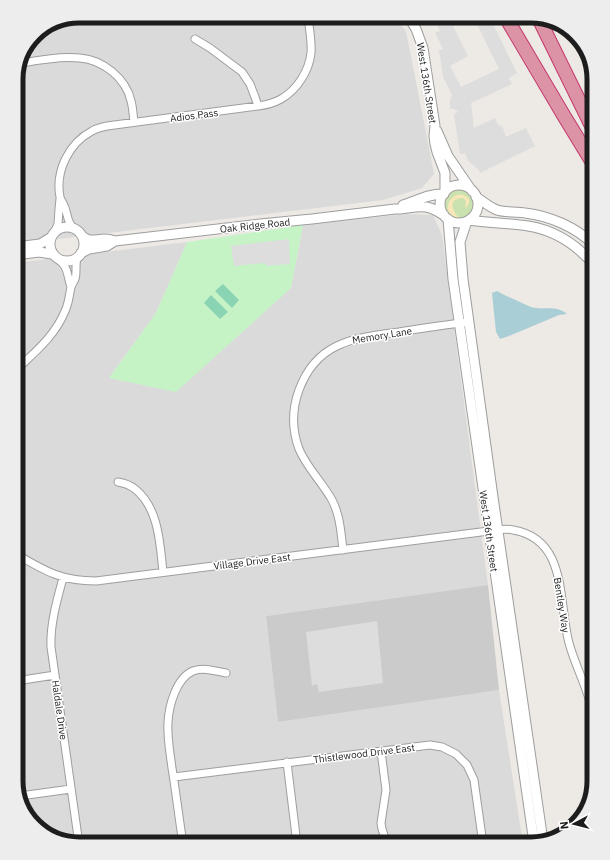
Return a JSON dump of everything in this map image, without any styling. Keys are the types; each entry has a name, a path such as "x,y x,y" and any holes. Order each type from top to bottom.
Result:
{"highway":[{"path":"509,23 587,154"},
{"path":"542,24 587,117"}],"street":[{"name":"Adios Pass","path":"53,234 58,224 60,198 59,183 63,164 69,152 77,142 92,130 99,128 134,122 228,111 269,104 282,98 294,89 307,68 311,53 309,23"},
{"name":"West 136th Street","path":"412,23 423,48 435,128 435,144 445,173 445,193"},
{"path":"195,39 210,48 242,72 250,84 258,106"},
{"path":"26,63 70,57 86,58 100,63 120,78 131,100 134,122"},
{"name":"West 136th Street","path":"435,128 448,156 475,195"},
{"path":"587,240 576,231 556,221 534,214 497,210 466,187 453,187 445,193 440,202 441,209 446,217 456,223 468,221 528,226 554,234 570,243 587,257"},
{"name":"Oak Ridge Road","path":"395,209 401,205 432,195 445,193"},
{"path":"468,221 474,216 478,205 475,195"},
{"name":"Adios Pass","path":"60,198 65,208 68,221 73,228"},
{"name":"Oak Ridge Road","path":"82,236 91,240 106,239 115,241 395,209 426,207 432,208 446,217"},
{"name":"West 136th Street","path":"446,217 453,279 464,323 494,531 533,837"},
{"name":"West 136th Street","path":"464,323 460,239 468,221"},
{"path":"23,246 40,244 64,227 73,228 78,231 82,236 84,244 76,264 75,280 71,287"},
{"path":"23,364 55,331 66,311 69,301 71,287 67,270 49,246 53,234"},
{"name":"Oak Ridge Road","path":"79,255 89,249 108,246 115,241"},
{"path":"23,254 39,252 64,261 70,261 79,255"},
{"name":"Memory Lane","path":"343,550 340,524 336,508 304,458 295,436 293,420 294,407 303,381 313,365 323,355 334,347 348,340 366,336 464,323"},
{"path":"118,482 134,488 148,505 157,527 163,572"},
{"name":"Bentley Way","path":"494,531 513,530 526,533 544,544 550,554 558,576 570,646 587,691"},
{"name":"West 136th Street","path":"494,531 543,836"},
{"name":"Village Drive East","path":"23,558 43,570 63,578 96,581 494,531"},
{"name":"Haldale Drive","path":"63,578 50,635 54,675 78,837"},
{"path":"182,837 169,742 168,721 170,708 176,690 183,678 192,672 196,670 210,670 226,674"},
{"path":"23,679 54,675"},
{"name":"Thistlewood Drive East","path":"174,776 423,745 437,746 450,750 467,765 474,780 482,837"},
{"path":"381,751 386,790 381,823 384,837"},
{"path":"287,762 296,837"},
{"path":"25,795 71,789"}],"shaded area":[{"path":"79,23 399,23 406,31 434,174 422,188 383,200 23,243 23,76 29,54 42,37 51,31 68,24"},
{"path":"436,23 452,23 468,56 450,66 461,87 499,69 476,23 492,23 517,73 509,78 512,84 471,103 474,128 495,118 498,125 502,126 506,137 526,128 535,146 480,173 478,169 468,161 465,153 460,154 454,114 458,112 450,108 450,100 452,95 443,77 440,55 438,51 443,49 435,33 440,31"},
{"path":"406,214 433,215 442,235 488,585 266,616 278,722 499,690 522,837 76,837 61,834 45,825 35,815 27,802 23,788 23,262 187,242 156,313 109,378 291,288 303,225"},
{"path":"289,239 290,264 267,266 265,263 234,266 231,246"},
{"path":"488,585 499,690 278,722 266,616"},
{"path":"377,621 383,683 319,692 317,684 312,686 306,632"}],"green space":[{"path":"459,190 469,194 473,204 469,214 459,218 449,214 445,204 449,194"},
{"path":"303,225 291,288 176,392 109,378 156,313 187,242"},
{"path":"223,284 239,300 232,308 215,291"},
{"path":"211,295 228,312 220,319 204,303"}],"sand":[{"path":"456,195 466,196 469,199 469,203 465,208 466,202 464,198 453,202 452,205 454,212 459,218 454,217 448,208 448,204"}],"water":[{"path":"497,291 531,307 554,308 567,314 559,315 500,339 496,332 492,293"}]}
